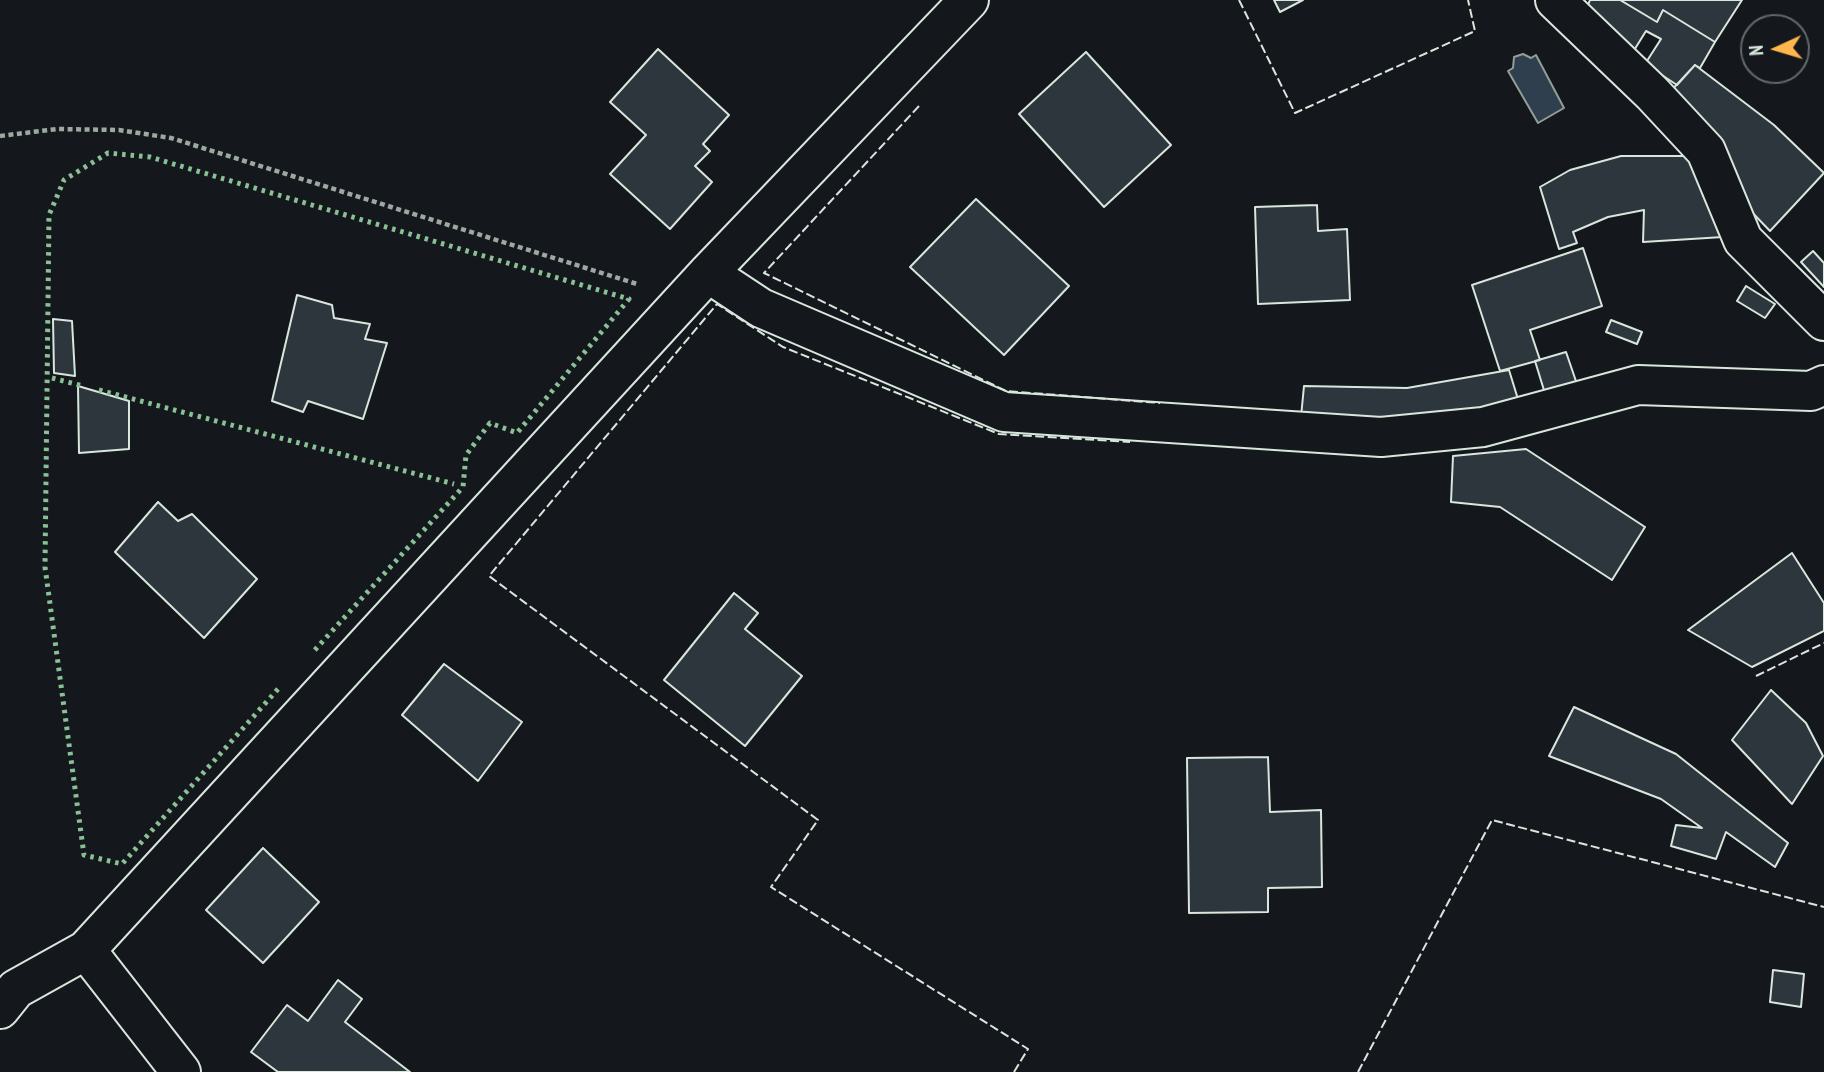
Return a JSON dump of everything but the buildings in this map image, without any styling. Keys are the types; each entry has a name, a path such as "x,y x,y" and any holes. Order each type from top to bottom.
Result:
{"street":[{"path":"0,1009 16,989 86,950 696,286 969,0"},
{"path":"1555,0 1652,93 1706,151 1743,240 1824,321"},
{"path":"696,286 761,308 1004,412 1381,437 1483,426 1637,385 1811,391 1824,385"},
{"path":"86,950 181,1072"}],"path":[{"path":"0,136 57,129 119,130 171,138 696,286"}],"water":[{"path":"1523,54 1531,58 1536,55 1564,108 1538,123 1508,71 1513,68 1514,57"}],"hedge":[{"path":"278,689 122,864 84,855 45,567 49,215 64,180 108,153 150,157 629,299 517,433 490,423 466,455 463,487 313,652"},
{"path":"52,378 83,386"},
{"path":"99,390 454,484"}],"fence":[{"path":"1239,0 1295,113 1475,31 1468,0"},
{"path":"919,106 764,273 1006,391 1160,403"},
{"path":"1014,1072 1028,1049 771,887 818,820 489,576 717,304 783,347 999,434 1130,442"},
{"path":"1756,676 1824,643"},
{"path":"1358,1072 1492,820 1824,907"}]}
